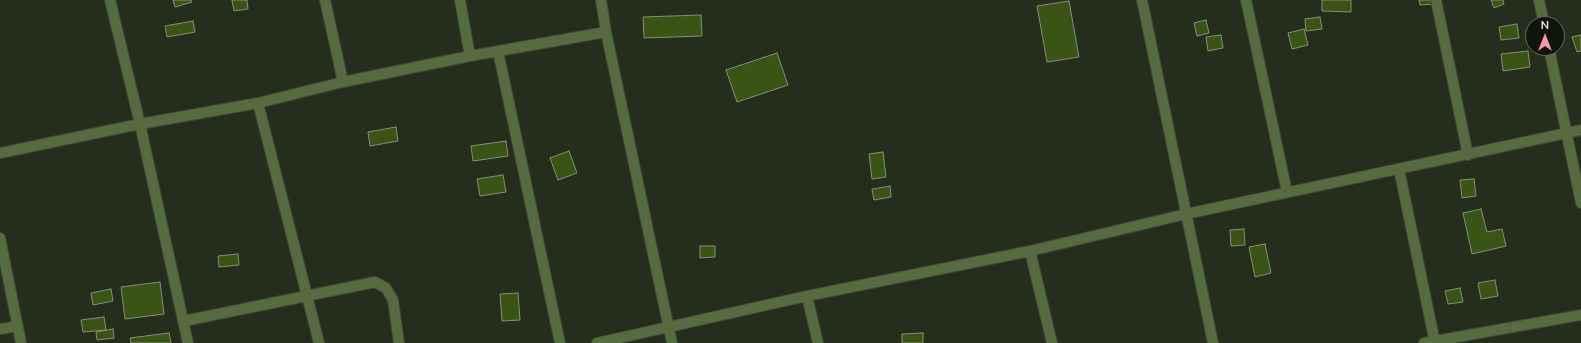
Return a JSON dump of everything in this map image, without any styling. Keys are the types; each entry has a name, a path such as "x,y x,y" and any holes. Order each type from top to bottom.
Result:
{"street":[{"path":"110,0 140,124 188,343"},
{"path":"326,0 343,82"},
{"path":"460,0 470,56"},
{"path":"601,0 606,32 672,343"},
{"path":"1142,0 1214,343"},
{"path":"1246,0 1287,192"},
{"path":"1436,0 1468,155"},
{"path":"1539,0 1542,16"},
{"path":"0,153 140,124 258,103 343,82 470,56 606,32"},
{"path":"498,51 560,343"},
{"path":"1551,56 1581,203"},
{"path":"258,103 319,343"},
{"path":"597,343 806,296 1030,251 1186,214 1581,130"},
{"path":"1399,169 1431,342 1581,315"},
{"path":"0,238 21,343"},
{"path":"1030,251 1052,343"},
{"path":"184,321 375,282 386,288 393,300 399,343"},
{"path":"806,296 818,343"},
{"path":"0,329 18,326"}],"building":[{"path":"173,0 191,0 192,2 175,7"},
{"path":"232,0 247,0 248,9 234,11"},
{"path":"1322,0 1351,0 1351,12 1322,11"},
{"path":"1419,0 1435,0 1435,4 1420,5"},
{"path":"1491,0 1503,0 1504,4 1494,8"},
{"path":"1069,1 1079,57 1047,62 1037,6"},
{"path":"701,15 702,36 644,38 643,17"},
{"path":"1320,17 1322,29 1306,31 1305,19"},
{"path":"1206,20 1209,33 1197,36 1194,23"},
{"path":"193,21 195,32 167,37 165,26"},
{"path":"1517,24 1519,38 1501,40 1499,27"},
{"path":"1304,29 1308,45 1292,49 1288,33"},
{"path":"1221,35 1223,48 1208,51 1206,37"},
{"path":"1581,35 1581,51 1577,52 1572,37"},
{"path":"1525,51 1525,56 1529,56 1530,67 1503,71 1501,54"},
{"path":"777,53 788,85 737,102 726,70"},
{"path":"396,127 398,141 370,146 368,132"},
{"path":"506,141 508,156 473,161 471,146"},
{"path":"569,151 577,173 558,180 550,158"},
{"path":"883,152 886,177 872,179 869,154"},
{"path":"503,175 506,192 480,196 477,179"},
{"path":"1474,179 1476,196 1462,198 1460,180"},
{"path":"890,186 891,197 874,200 872,189"},
{"path":"1481,209 1487,232 1502,229 1506,246 1472,254 1463,213"},
{"path":"1244,229 1245,245 1231,246 1230,230"},
{"path":"1265,244 1271,273 1255,277 1249,247"},
{"path":"700,246 715,246 715,257 700,258"},
{"path":"238,254 239,265 219,267 218,256"},
{"path":"1495,280 1498,296 1481,299 1478,283"},
{"path":"160,282 164,314 125,319 121,287"},
{"path":"1460,288 1463,302 1448,304 1445,291"},
{"path":"111,289 113,301 93,305 91,293"},
{"path":"518,293 520,320 502,321 500,294"},
{"path":"104,317 106,330 83,332 81,320"},
{"path":"113,329 114,338 97,340 96,332"},
{"path":"169,333 171,343 131,343 130,338"},
{"path":"923,333 923,343 902,343 902,334"}]}
